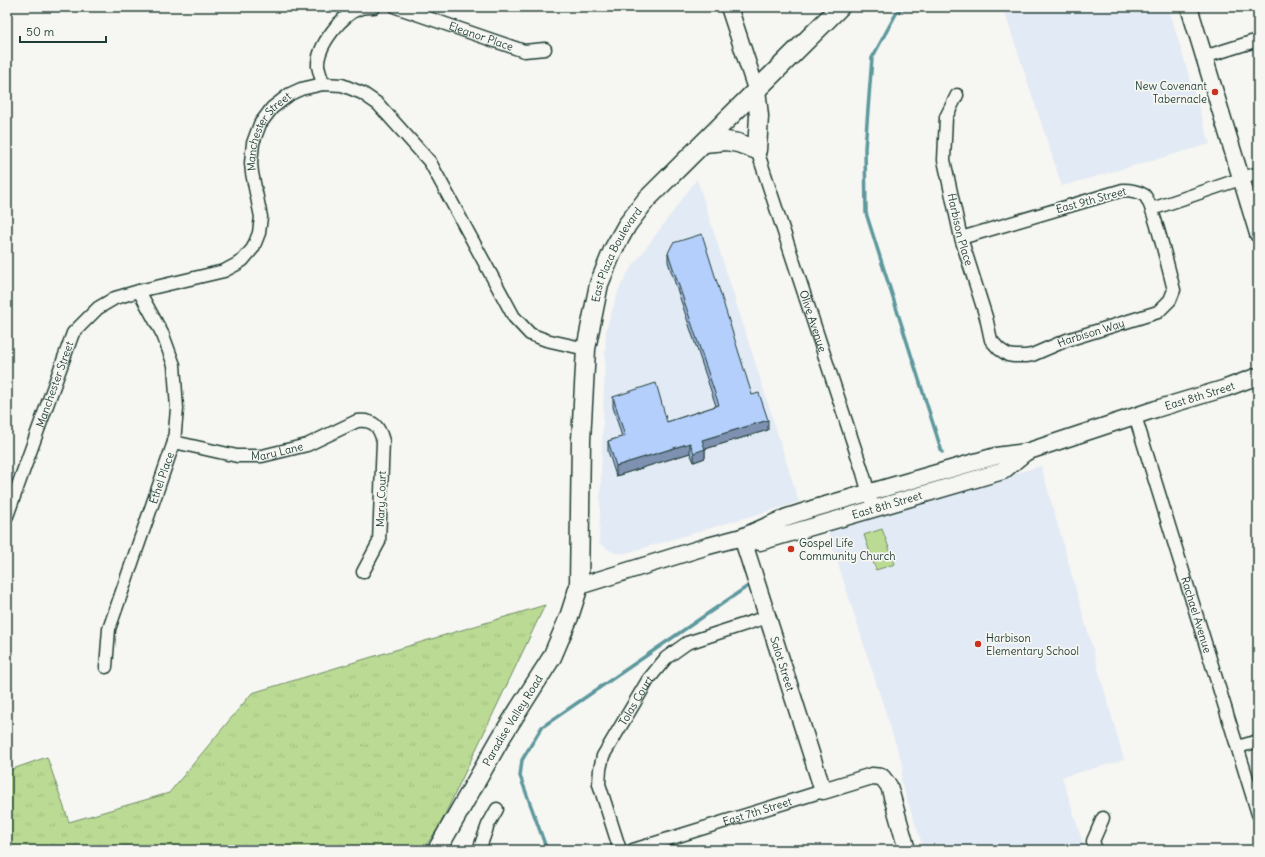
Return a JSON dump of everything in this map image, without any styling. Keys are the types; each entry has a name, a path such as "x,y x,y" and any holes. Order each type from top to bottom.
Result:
{"main road":[{"path":"704,143 726,141 738,143 757,150 759,116 756,89 729,7"},
{"name":"East Plaza Boulevard","path":"579,586 581,440 586,349 599,284 613,250 623,231 646,200 840,7"},
{"path":"1189,7 1258,234"},
{"name":"East 8th Street","path":"579,586 742,537 786,517 996,456 1026,452 1134,416 1226,388 1258,376"},
{"name":"East 8th Street","path":"742,537 760,542 1003,471 1026,452"},
{"name":"Salot Street","path":"742,537 823,790"},
{"name":"Paradise Valley Road","path":"437,850 502,736 552,657 569,617 579,586"},
{"name":"East 7th Street","path":"823,790 872,776 882,776 889,786 907,850"}],"street":[{"path":"323,84 318,66 321,53 331,32 350,14 361,8 374,7"},
{"name":"Eleanor Place","path":"396,7 524,51 545,49"},
{"path":"1204,57 1258,40"},
{"name":"Manchester Street","path":"7,516 73,333 98,308 115,298 224,271 237,264 248,255 257,241 262,217 252,173 251,163 253,143 256,134 266,116 281,100 301,89 323,84 342,86 362,93 378,104 430,162 514,317 530,334 546,340 586,349"},
{"name":"Harbison Place","path":"957,95 946,117 944,160 961,238 986,317 991,340 999,349 1008,355"},
{"name":"Olive Avenue","path":"757,150 873,509"},
{"path":"1152,209 1258,173"},
{"name":"East 9th Street","path":"961,238 1123,190 1132,190 1145,196 1152,209"},
{"name":"Harbison Way","path":"1008,355 1020,357 1032,355 1067,340 1158,312 1170,300 1174,290 1152,209"},
{"name":"Ethel Place","path":"106,667 109,630 174,442 177,409 174,365 163,335 139,291"},
{"name":"Rachael Avenue","path":"1134,416 1258,814"},
{"name":"Mary Lane","path":"174,442 238,456 262,456 307,445 356,420 365,420 375,424"},
{"name":"Mary Court","path":"363,572 379,542 383,441 380,429 375,424"},
{"name":"Tolas Court","path":"620,850 599,784 600,769 604,756 648,680 666,658 687,643 767,617"},
{"path":"1238,747 1258,741"},
{"name":"East 7th Street","path":"633,850 823,790"},
{"path":"480,850 488,825 497,810"},
{"path":"1096,850 1093,841 1103,818"}],"shaded area":[{"path":"1003,7 1168,7 1210,144 1062,186"},
{"path":"697,179 799,502 626,553 614,553 599,543 606,330 619,289 629,271"},
{"name":"Harbison Elementary School","path":"1041,466 1124,760 1062,777 1085,850 924,850 901,781 903,767 827,529"}],"green space":[{"path":"882,529 895,564 876,570 864,535"},
{"path":"545,605 438,829 422,850 7,850 7,771 47,757 69,822 169,793 252,693"}],"building":[{"path":"702,234 752,395 759,393 768,420 702,440 705,449 694,453 690,443 616,466 608,441 625,436 613,397 656,383 667,422 719,405 668,253 673,243"}],"waterway":[{"path":"904,7 897,12 872,58 865,148 866,213 942,452"},
{"path":"547,850 520,776 522,760 542,727 748,586"}],"place":[{"name":"New Covenant Tabernacle","path":"1215,92"},
{"name":"Gospel Life Community Church","path":"791,549"},
{"name":"Harbison Elementary School","path":"978,644"}]}
